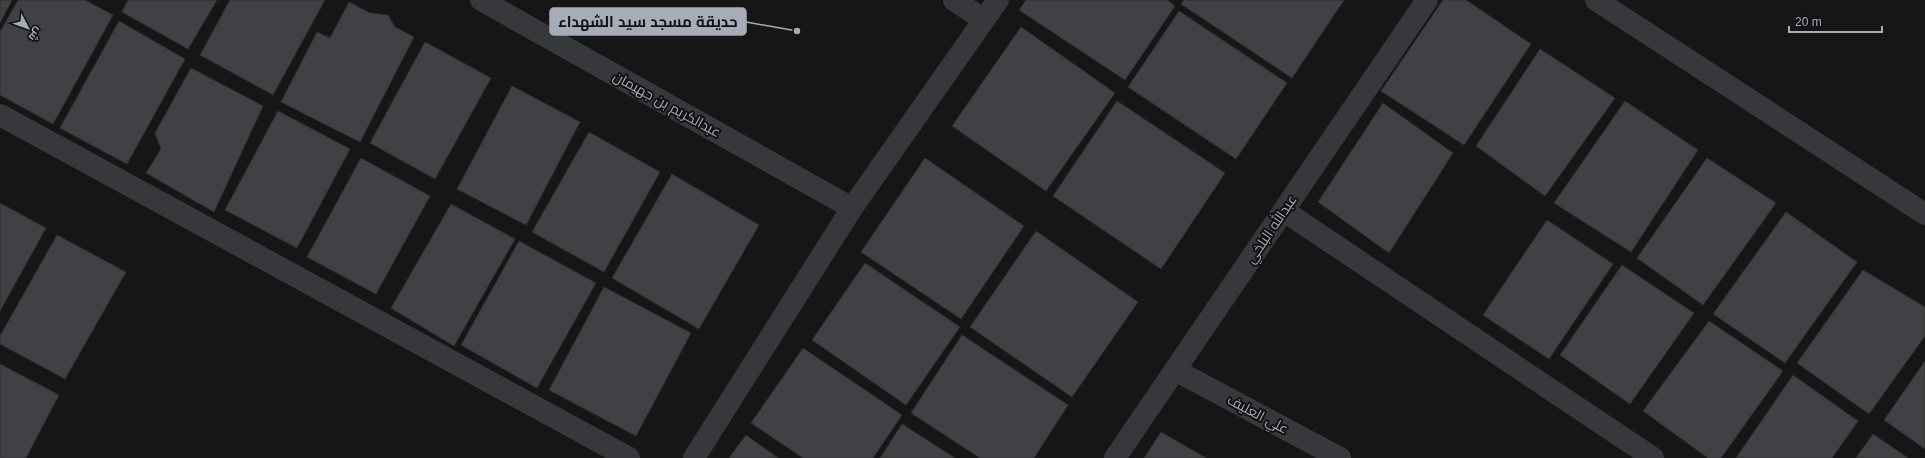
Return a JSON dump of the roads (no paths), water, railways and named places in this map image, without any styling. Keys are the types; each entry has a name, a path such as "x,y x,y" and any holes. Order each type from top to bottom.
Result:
{"street":[{"name":"عبدالكريم بن جهيمان","path":"481,0 852,208"},
{"path":"954,0 984,20"},
{"path":"694,458 852,208 998,0"},
{"name":"عبدالله البلخي","path":"1115,458 1427,0"},
{"path":"1596,0 1925,214"},
{"path":"0,115 629,458"},
{"path":"1284,211 1653,458"},
{"name":"علي العليف","path":"1175,370 1340,458"}],"place":[{"name":"حديقة مسجد سيد الشهداء","path":"797,31"}]}
